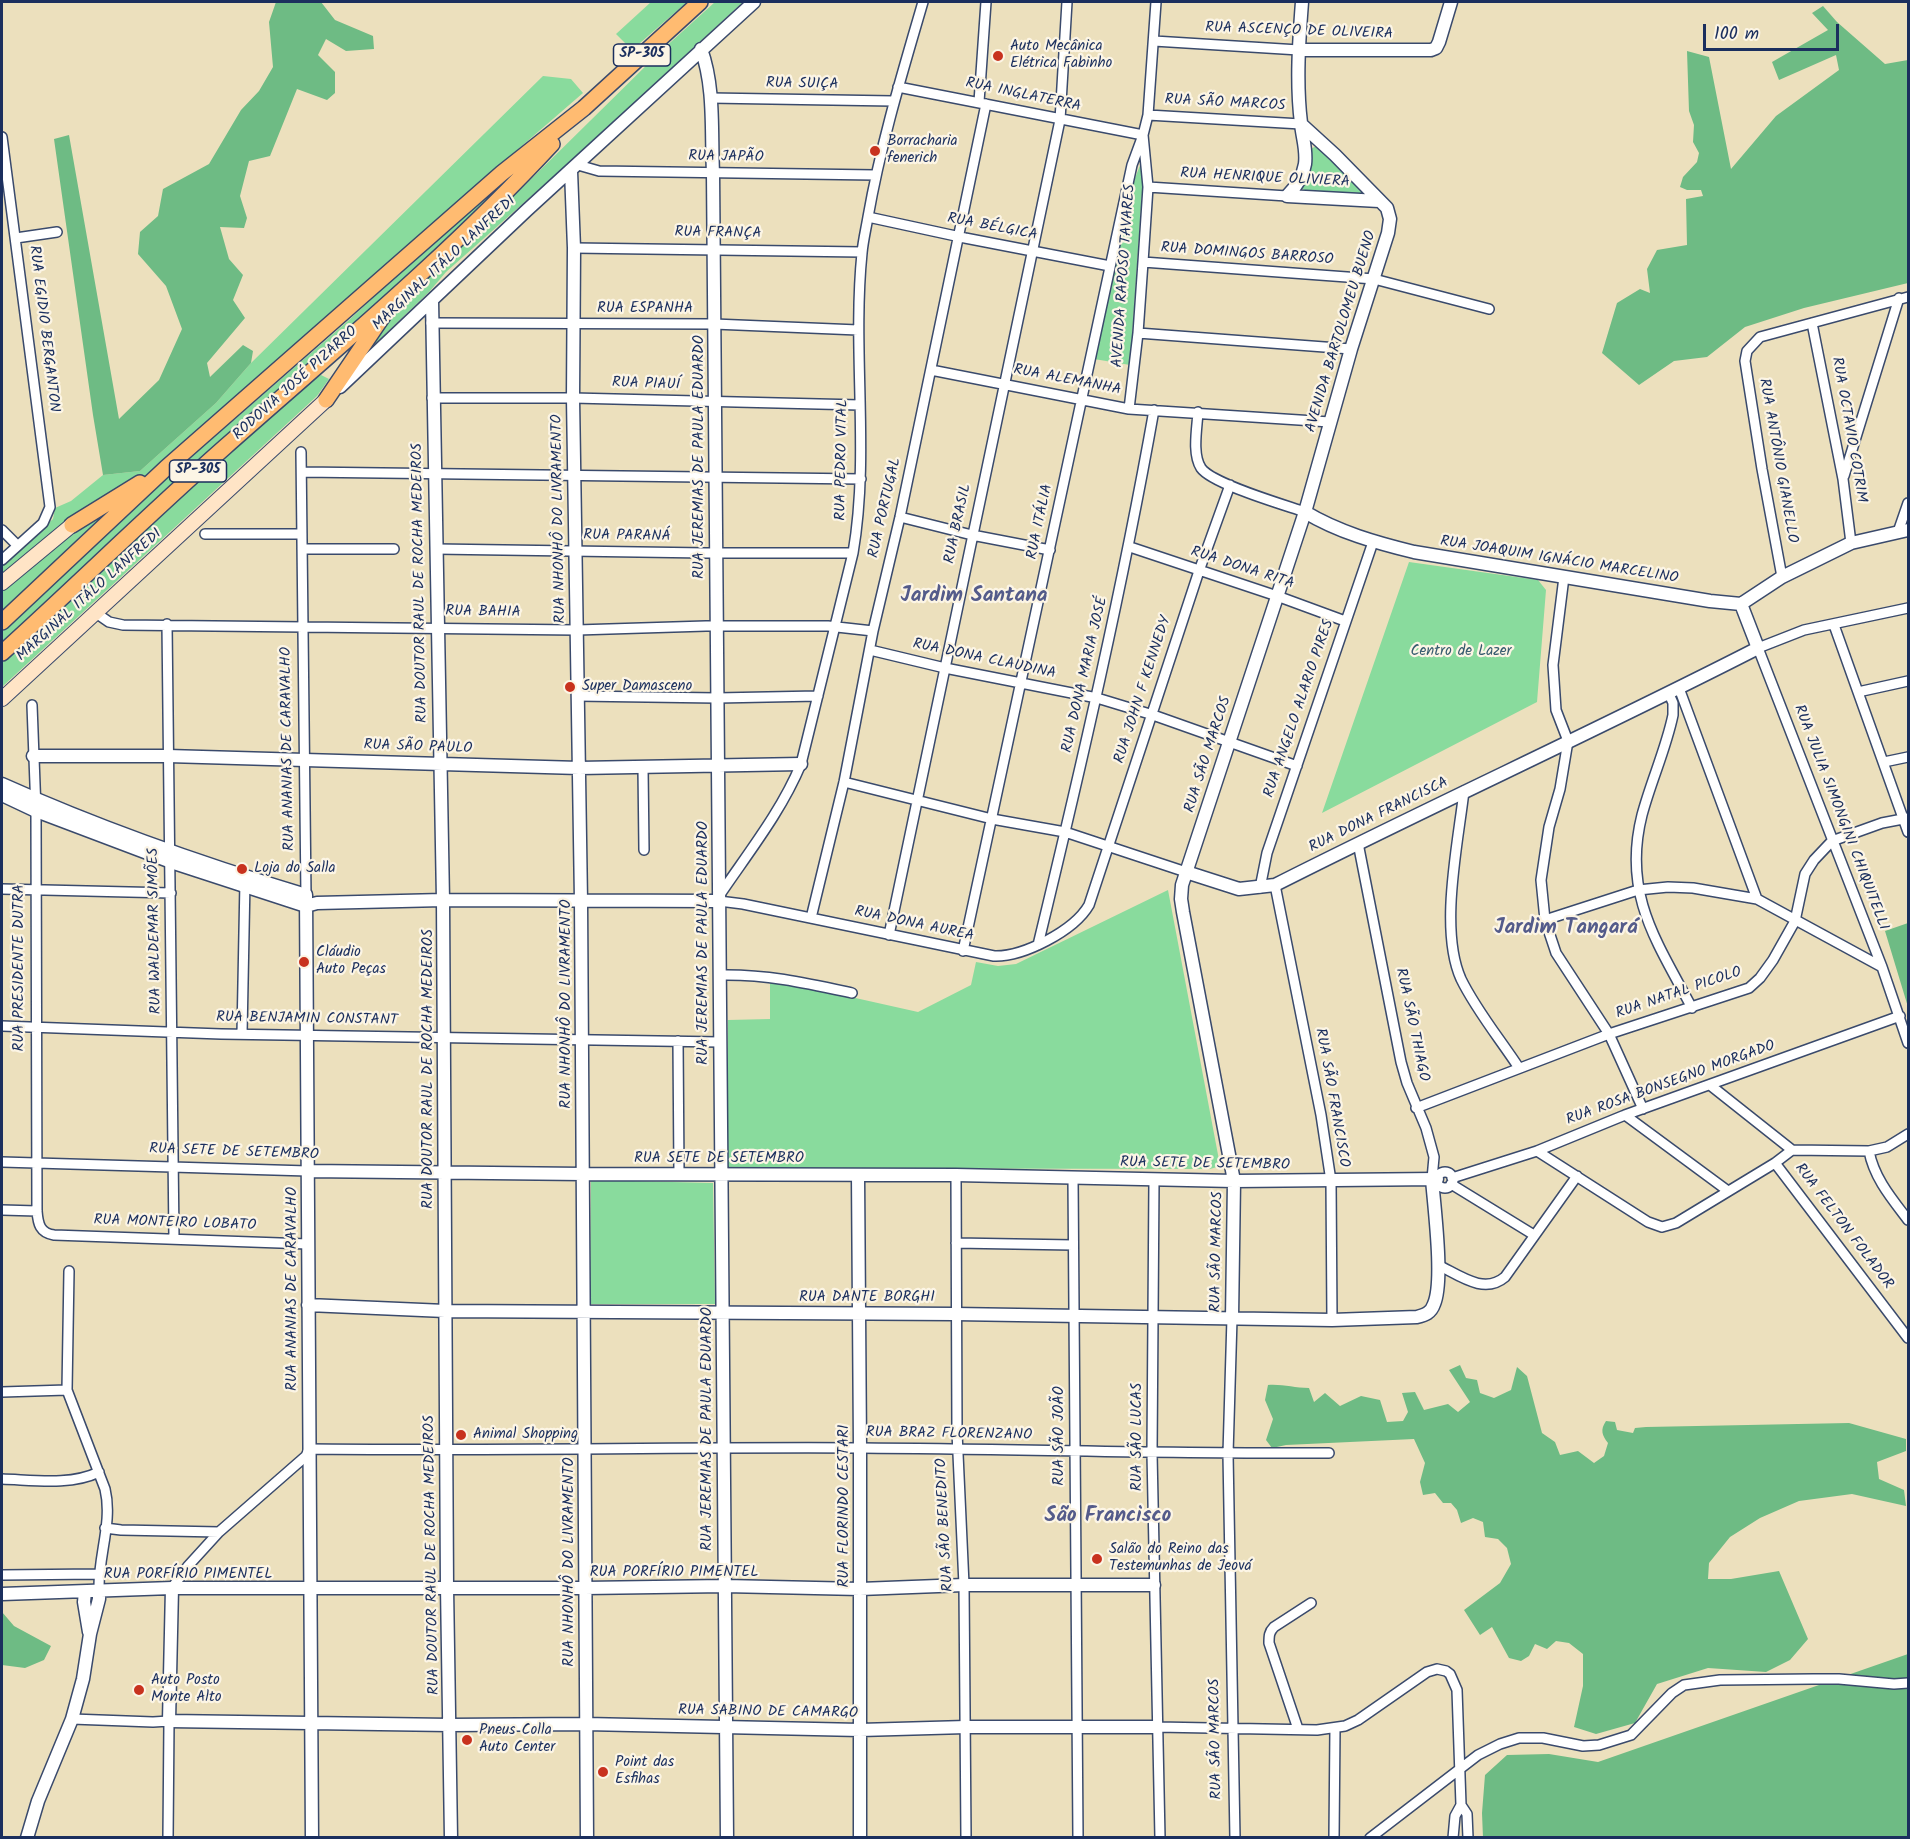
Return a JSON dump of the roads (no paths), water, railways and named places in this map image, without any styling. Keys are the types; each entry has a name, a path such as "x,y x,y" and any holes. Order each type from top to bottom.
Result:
{"main road":[{"name":"RODOVIA JOSÉ PIZARRO","path":"2,622 166,468 502,173 584,108 700,2"},
{"name":"RODOVIA JOSÉ PIZARRO","path":"2,654 204,466 449,250 512,187 584,108"},
{"path":"326,400 398,294"},
{"name":"MARGINAL ITÁLO LANFREDI","path":"2,699 326,400"},
{"name":"SP-305","path":"72,525 166,468"},
{"path":"2,583 72,525"}],"street":[{"name":"MARGINAL ITÁLO LANFREDI","path":"326,400 701,48 754,2"},
{"name":"RUA PEDRO VITAL","path":"719,898 779,808 801,764 853,553 859,519 861,479 858,330 862,252 875,175 893,101 923,2"},
{"name":"RUA PORTUGAL","path":"811,918 844,782 873,631 900,517 959,237 982,103 986,2"},
{"name":"RUA BRASIL","path":"889,936 1060,120 1067,2"},
{"name":"AVENIDA RAPOSO TAVARES","path":"1129,409 1138,333 1148,188 1143,135 1148,115 1156,2"},
{"path":"1287,196 1295,188 1305,165 1305,140 1301,124 1299,50 1302,2"},
{"name":"RUA ASCENÇO DE OLIVEIRA","path":"1154,41 1299,50 1431,50 1436,48 1439,42 1451,2"},
{"name":"RUA JEREMIAS DE PAULA EDUARDO","path":"701,48 706,63 710,98 713,173 727,1838"},
{"name":"RUA INGLATERRA","path":"898,87 1143,135"},
{"name":"RUA SUIÇA","path":"710,98 893,101"},
{"name":"RUA SÃO MARCOS","path":"1148,115 1301,124"},
{"name":"AVENIDA BARTOLOMEU BUENO","path":"1301,124 1387,208 1390,219 1388,233 1351,349 1305,512"},
{"name":"RUA ITÁLIA","path":"963,951 1132,165 1143,135"},
{"name":"RUA EGIDIO BERGANTON","path":"2,137 50,500 48,515 43,523 17,545"},
{"name":"RUA JAPÃO","path":"574,168 599,171 875,175"},
{"name":"RUA NHONHÔ DO LIVRAMENTO","path":"574,168 573,398 581,901 587,1838"},
{"name":"RUA HENRIQUE OLIVIERA","path":"1148,188 1379,201"},
{"name":"RUA BÉLGICA","path":"868,217 1110,266"},
{"path":"16,238 57,232"},
{"name":"RUA FRANÇA","path":"574,248 862,252"},
{"name":"RUA DOMINGOS BARROSO","path":"1143,262 1374,279 1489,309"},
{"path":"1812,323 1904,297"},
{"path":"1843,479 1904,297"},
{"name":"RUA DOUTOR RAUL DE ROCHA MEDEIROS","path":"432,300 443,900 447,1587 451,1838"},
{"name":"RUA ESPANHA","path":"431,322 714,324 858,330"},
{"name":"RUA ANTÔNIO GIANELLO","path":"1782,577 1761,469 1745,361 1747,351 1760,337 1812,323"},
{"name":"RUA OCTAVIO COTRIM","path":"1812,323 1843,479 1851,543"},
{"path":"1138,333 1351,349"},
{"name":"RUA ALEMANHA","path":"931,370 1129,409 1330,422"},
{"name":"RUA PIAUÍ","path":"432,398 573,398 860,405"},
{"name":"RUA DONA MARIA JOSÉ","path":"1038,945 1097,698 1130,547 1154,410"},
{"path":"1198,412 1197,446 1201,468 1211,477 1305,512"},
{"name":"RUA ANANIAS DE CARAVALHO","path":"301,452 312,1838"},
{"path":"302,472 861,479"},
{"name":"RUA JOHN F KENNEDY","path":"1089,906 1199,571 1230,485"},
{"path":"1740,604 1782,577 1851,543 1903,531 1908,504"},
{"name":"RUA SÃO MARCOS","path":"1235,1838 1228,1454 1234,1181 1181,892 1305,512"},
{"name":"RUA JOAQUIM IGNÁCIO MARCELINO","path":"1305,512 1316,519 1373,542 1450,558 1740,604"},
{"path":"900,517 972,535 1050,550"},
{"path":"2,530 17,545 2,560"},
{"path":"205,534 302,534"},
{"name":"RUA ANGELO ALARIO PIRES","path":"1260,888 1267,853 1373,542"},
{"name":"RUA DONA RITA","path":"1130,547 1345,621"},
{"path":"302,549 394,549"},
{"name":"RUA PARANÁ","path":"435,549 853,553"},
{"path":"1564,577 1553,665 1556,710 1568,741 1560,789 1549,827 1541,880 1545,920 1556,953 1609,1034 1643,1109"},
{"name":"RUA JULIA SIMONGINI CHIQUITELLI","path":"1740,604 1882,967 1908,1043"},
{"name":"RUA DONA FRANCISCA","path":"844,782 992,819 1065,832 1239,889 1260,888 1275,885 1758,648 1804,630 1908,608"},
{"name":"RUA BAHIA","path":"96,613 109,622 123,625 577,630 717,626 835,627 873,631"},
{"name":"RUA WALDEMAR SIMÕES","path":"167,624 174,1238"},
{"path":"1834,625 1906,818 1908,832"},
{"name":"RUA DONA CLAUDINA","path":"870,650 945,668 1097,698 1153,715 1297,766"},
{"path":"1858,692 1908,681"},
{"path":"1674,691 1673,715 1642,817 1636,865 1638,891 1643,912 1692,1008"},
{"path":"1674,691 1757,899"},
{"path":"577,696 717,698 818,696"},
{"name":"RUA PRESIDENTE DUTRA","path":"32,705 36,805 36,1163 37,1210 41,1230"},
{"name":"RUA SÃO PAULO","path":"33,756 168,756 579,768 801,764"},
{"path":"1884,762 1908,757"},
{"path":"643,768 644,850"},
{"path":"2,784 36,805"},
{"path":"1464,791 1452,887 1451,937 1461,977 1475,1003 1519,1068"},
{"path":"2,795 36,805 171,856 317,903 719,898"},
{"name":"RUA NATAL PICOLO","path":"1416,1108 1609,1034 1749,988 1760,978 1773,960 1795,921 1805,874 1814,860 1832,841 1865,828 1906,818"},
{"name":"RUA SÃO THIAGO","path":"1358,843 1401,1062 1416,1108 1426,1128 1434,1157 1438,1266 1436,1297 1434,1305 1426,1315"},
{"path":"242,1034 245,881"},
{"name":"RUA SÃO FRANCISCO","path":"1275,885 1321,1115 1331,1180 1332,1320"},
{"path":"1545,920 1638,891 1668,887 1693,888 1757,899 1882,967"},
{"path":"2,889 171,893"},
{"name":"RUA DONA AUREA","path":"719,898 889,936 1005,957 1038,945 1079,919 1089,906"},
{"path":"720,975 752,974 780,977 852,993"},
{"name":"RUA ROSA BONSEGNO MORGADO","path":"1452,1181 1537,1151 1625,1115 1900,1016"},
{"name":"RUA BENJAMIN CONSTANT","path":"2,1026 172,1033 720,1042"},
{"path":"678,1041 679,1174"},
{"path":"1710,1085 1792,1150 1869,1151 1887,1147 1908,1134"},
{"path":"1625,1115 1728,1191"},
{"path":"1537,1151 1648,1222 1656,1226 1668,1226 1775,1163 1792,1150"},
{"path":"1869,1151 1878,1178 1908,1220"},
{"name":"RUA SETE DE SETEMBRO","path":"2,1162 444,1173 956,1175 1234,1181 1434,1179"},
{"name":"RUA FELTON FOLADOR","path":"1775,1163 1908,1338"},
{"name":"RUA FLORINDO CESTARI","path":"858,1175 860,1838"},
{"name":"RUA SÃO BENEDITO","path":"956,1175 957,1449 964,1585 966,1838"},
{"path":"1438,1266 1479,1284 1491,1286 1505,1277 1577,1176"},
{"name":"RUA SÃO JOÃO","path":"1073,1178 1078,1838"},
{"path":"1434,1179 1445,1188 1452,1181 1534,1235"},
{"name":"RUA SÃO LUCAS","path":"1154,1180 1152,1453 1160,1838"},
{"path":"2,1210 37,1210"},
{"name":"RUA MONTEIRO LOBATO","path":"41,1230 54,1235 308,1244"},
{"path":"956,1243 1073,1245"},
{"path":"27,1838 38,1801 72,1719 83,1679 90,1634 96,1616 98,1574 105,1528 107,1497 67,1390 69,1271"},
{"name":"RUA DANTE BORGHI","path":"308,1305 445,1311 1075,1315 1332,1320 1406,1318 1426,1315"},
{"path":"2,1392 67,1390"},
{"name":"RUA BRAZ FLORENZANO","path":"309,1449 860,1448 1228,1454 1329,1453"},
{"path":"168,1838 172,1588 188,1566 219,1532 306,1456 309,1449"},
{"path":"2,1479 67,1480 83,1478 99,1472"},
{"path":"105,1528 219,1532"},
{"path":"2,1575 98,1574"},
{"name":"RUA PORFÍRIO PIMENTEL","path":"2,1594 172,1588 725,1586 860,1589 964,1585 1154,1585"},
{"path":"85,1592 84,1602 90,1634"},
{"path":"1298,1729 1269,1643 1269,1637 1274,1627 1311,1603"},
{"name":"RUA SABINO DE CAMARGO","path":"72,1719 450,1725 586,1724 860,1730 966,1727 1335,1728 1358,1720 1427,1672 1437,1669 1446,1671 1453,1680 1459,1700 1459,1769"},
{"path":"1370,1838 1459,1769 1492,1748 1520,1738 1543,1738 1583,1746 1631,1735 1672,1693 1684,1685 1720,1680 1822,1679 1908,1683"},
{"path":"1334,1838 1335,1728"},
{"path":"1459,1769 1461,1804 1467,1814 1468,1838"},
{"path":"1453,1838 1455,1816 1461,1804"}],"place":[{"name":"Auto Mecânica Elétrica Fabinho","path":"998,56"},
{"name":"Borracharia fenerich","path":"875,151"},
{"name":"Super Damasceno","path":"570,687"},
{"name":"Loja do Salla","path":"242,869"},
{"name":"Cláudio Auto Peças","path":"304,962"},
{"name":"Animal Shopping","path":"461,1435"},
{"name":"Salão do Reino das Testemunhas de Jeová","path":"1097,1559"},
{"name":"Auto Posto Monte Alto","path":"139,1690"},
{"name":"Pneus Colla Auto Center","path":"467,1740"},
{"name":"Point das Esfihas","path":"603,1772"}],"district":[{"name":"Jardim Santana","path":"974,597"},
{"name":"Jardim Tangará","path":"1566,929"},
{"name":"São Francisco","path":"1108,1517"}],"park label":[{"name":"Centro de Lazer","path":"1461,652"}]}
